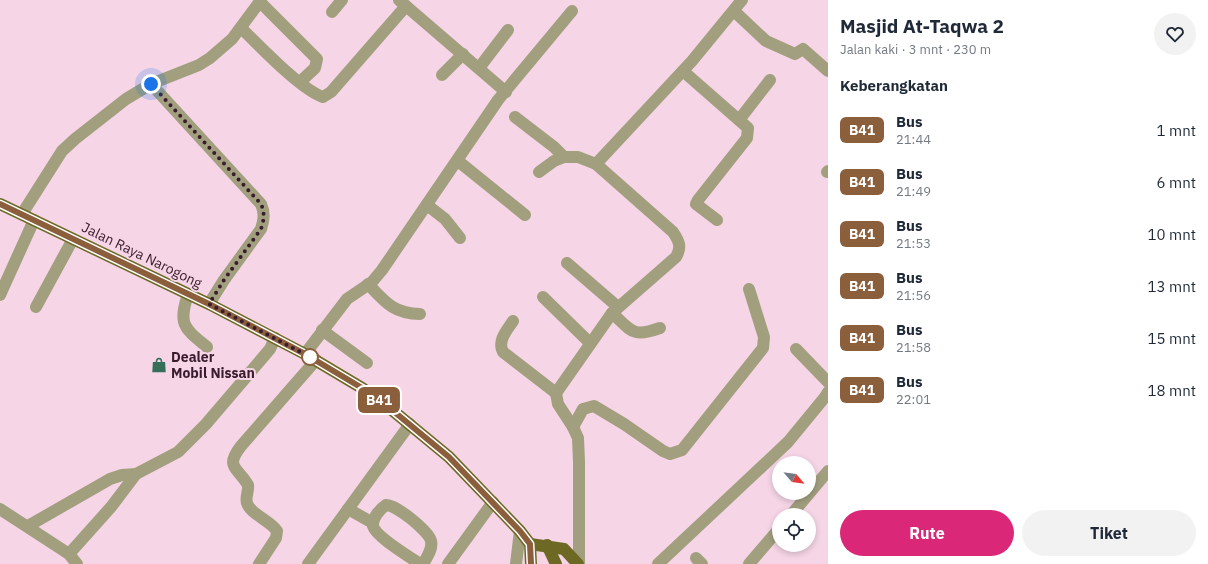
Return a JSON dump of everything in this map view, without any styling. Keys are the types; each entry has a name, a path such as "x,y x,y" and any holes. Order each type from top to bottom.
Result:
{"main road":[{"name":"Jalan Raya Narogong","path":"0,204 209,304 316,360 386,405 449,457 494,502 530,544"},
{"path":"531,563 530,544 564,548 578,564"},
{"path":"547,545 556,564"}],"street":[{"path":"332,12 342,0"},
{"path":"596,164 683,71 742,0"},
{"path":"22,214 62,151 108,113 151,84 198,65 224,48 241,28 260,1 317,59 315,68 300,82"},
{"path":"241,28 300,82 317,95 323,97 331,92 403,3 506,92"},
{"path":"305,354 347,299 368,284 382,270 458,161 473,136 506,92 572,11"},
{"path":"734,11 766,41 795,54 803,49 828,71"},
{"path":"479,68 508,30"},
{"path":"442,74 463,54"},
{"path":"683,71 748,128 747,138 696,204 717,220"},
{"path":"739,120 770,80"},
{"path":"151,84 264,209 261,229 224,280 209,304"},
{"path":"515,117 546,140 564,157"},
{"path":"539,172 554,161 564,157 578,157 596,164 673,232 680,243 676,257 615,310 590,343 556,393"},
{"path":"458,161 525,214"},
{"path":"427,205 445,219 460,238"},
{"path":"0,295 34,220"},
{"path":"36,307 73,239"},
{"path":"567,263 636,333 644,333 660,328"},
{"path":"368,284 394,309 404,314 420,314"},
{"path":"573,427 583,409 594,406 618,420 663,451 670,454 682,450 763,348 764,337 749,289"},
{"path":"188,294 183,308 182,319 184,326 208,347"},
{"path":"543,297 590,343"},
{"path":"513,321 502,340 500,347 503,352 556,393 560,409 573,427 578,438 580,462 578,564"},
{"path":"322,330 367,363"},
{"path":"28,526 110,479 122,475 136,474 168,459 190,441 270,349 275,338"},
{"path":"796,349 828,382"},
{"path":"259,564 276,538 277,531 273,525 249,508 246,499 248,484 233,466 232,460 241,446 316,360"},
{"path":"658,564 788,442 828,392"},
{"path":"308,564 410,424"},
{"path":"797,508 828,472"},
{"path":"69,554 111,507 136,474"},
{"path":"448,564 494,502"},
{"path":"348,509 373,524 375,529 383,537 421,564 430,553 432,543 428,534 390,504 383,507 373,524"},
{"path":"0,509 69,554 77,564"},
{"path":"516,564 520,531"},
{"path":"749,564 772,537"}],"bus line":[{"name":"B41","path":"0,204 209,304 305,354 362,388 410,424 449,457 494,502 530,544 531,564"}],"place":[{"name":"Dealer Mobil Nissan","path":"159,365"}],"route":[{"path":"151,84 264,209 261,229 224,280 209,304 310,357"}]}
